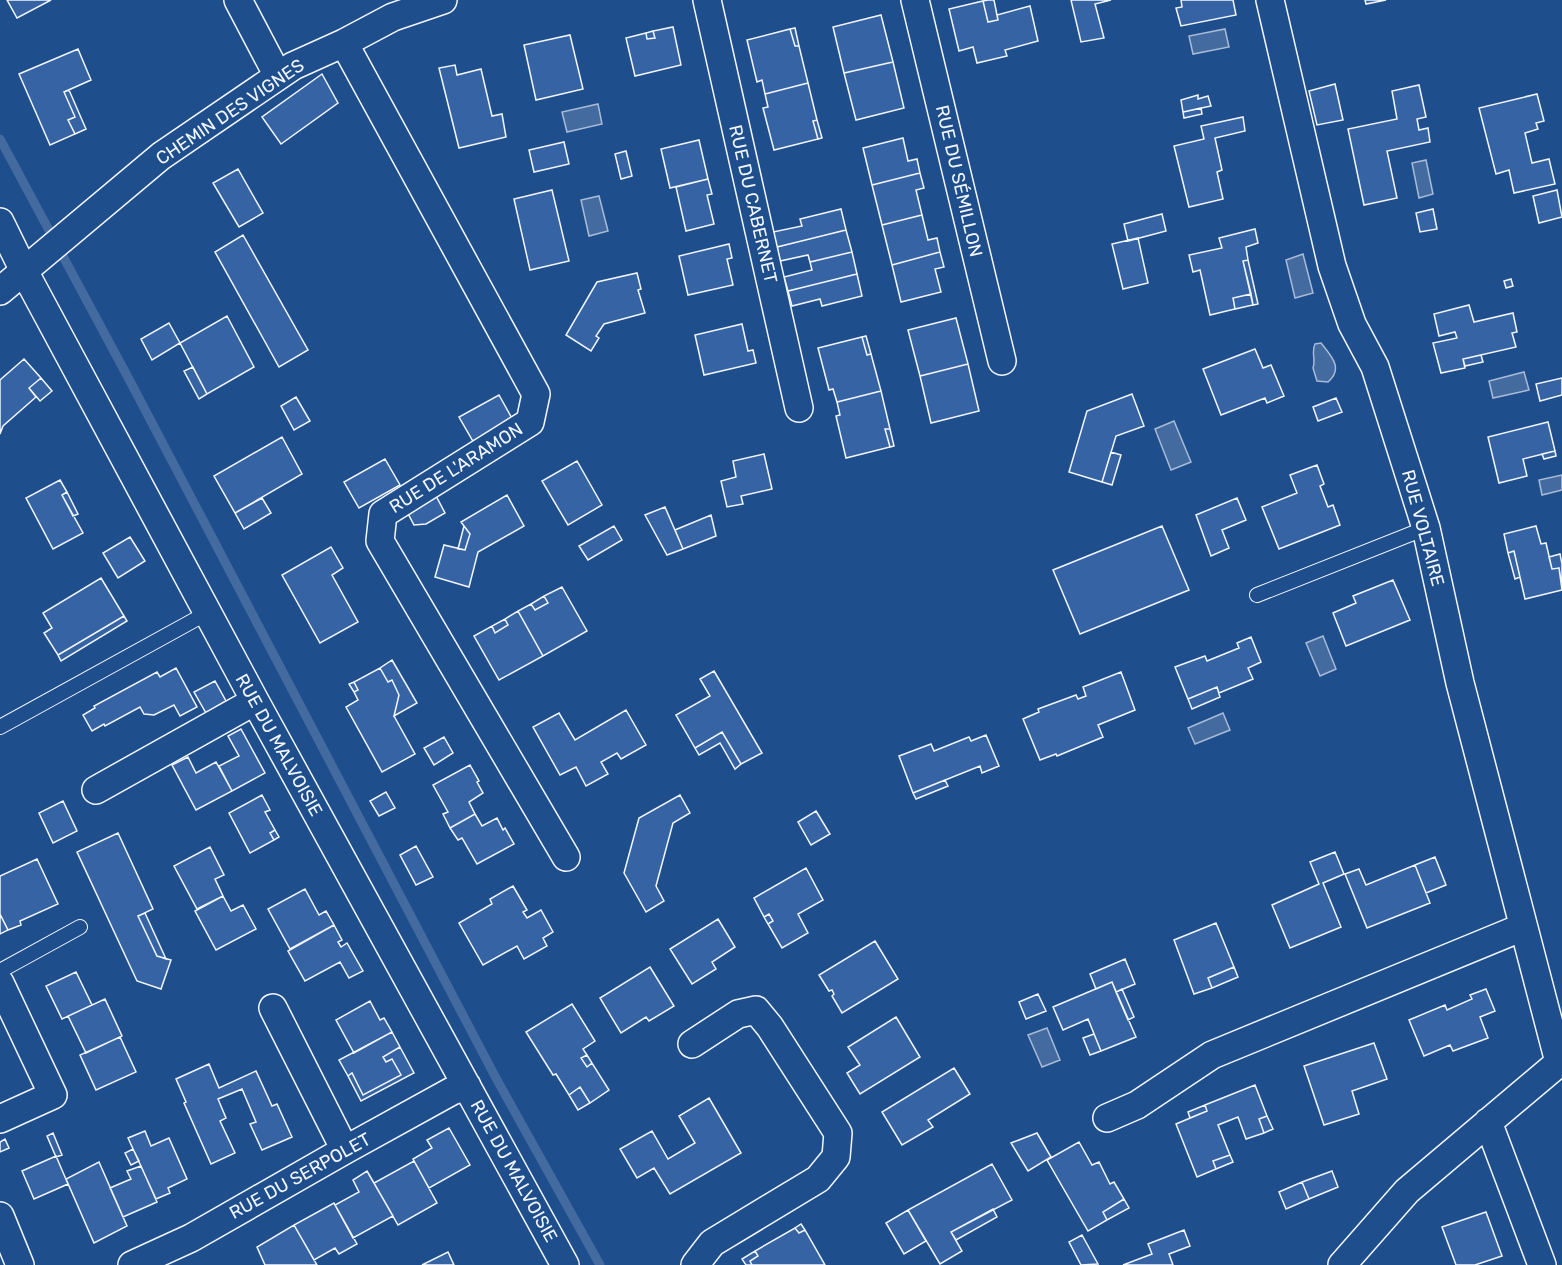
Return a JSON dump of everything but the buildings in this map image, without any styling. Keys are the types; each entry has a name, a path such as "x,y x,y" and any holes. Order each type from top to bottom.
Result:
{"street":[{"path":"238,0 278,76"},
{"name":"CHEMIN DES VIGNES","path":"0,291 161,156 292,66 344,43 393,17 443,0"},
{"name":"RUE DU CABERNET","path":"707,0 799,408"},
{"name":"RUE DU SÉMILLON","path":"915,0 1002,361"},
{"name":"RUE VOLTAIRE","path":"1270,0 1332,266 1352,324 1375,367 1426,528 1460,683 1523,927 1561,1061"},
{"name":"RUE DE L'ARAMON","path":"344,43 536,394 530,422 383,514 380,541 566,857"},
{"name":"RUE DU MALVOISIE","path":"0,222 31,265 207,613 565,1265"},
{"path":"96,790 255,701"},
{"path":"1107,1118 1137,1105 1212,1055 1523,927"},
{"path":"0,983 53,1095 0,1119"},
{"path":"273,1008 345,1150"},
{"path":"692,1044 738,1014 756,1010 770,1027 838,1133 836,1157 818,1179 712,1243 695,1265"},
{"path":"1342,1265 1407,1191 1561,1061"},
{"name":"RUE DU SERPOLET","path":"132,1265 191,1238 452,1091 467,1086"},
{"path":"1488,1122 1542,1265"},
{"path":"0,1216 20,1265"}],"lane":[{"path":"1257,594 1426,528"},
{"path":"0,727 207,613"},
{"path":"0,971 80,927"}],"water":[{"path":"1225,29 1229,47 1193,54 1189,36"},
{"path":"598,104 602,124 567,132 562,112"},
{"path":"1426,160 1433,194 1419,198 1412,163"},
{"path":"599,196 608,231 589,236 581,200"},
{"path":"1303,254 1313,293 1295,298 1286,260"},
{"path":"1321,343 1332,357 1335,367 1333,377 1328,382 1317,381 1313,368 1314,347 1315,344"},
{"path":"1524,372 1529,390 1493,398 1489,381"},
{"path":"1174,421 1191,462 1171,470 1155,429"},
{"path":"1562,475 1562,490 1542,495 1539,480"},
{"path":"1323,636 1336,669 1320,676 1306,643"},
{"path":"1223,713 1230,730 1195,744 1188,728"},
{"path":"1047,1028 1060,1060 1042,1067 1028,1035"}],"waterway":[{"path":"0,139 131,383 497,1080 600,1265"}]}
